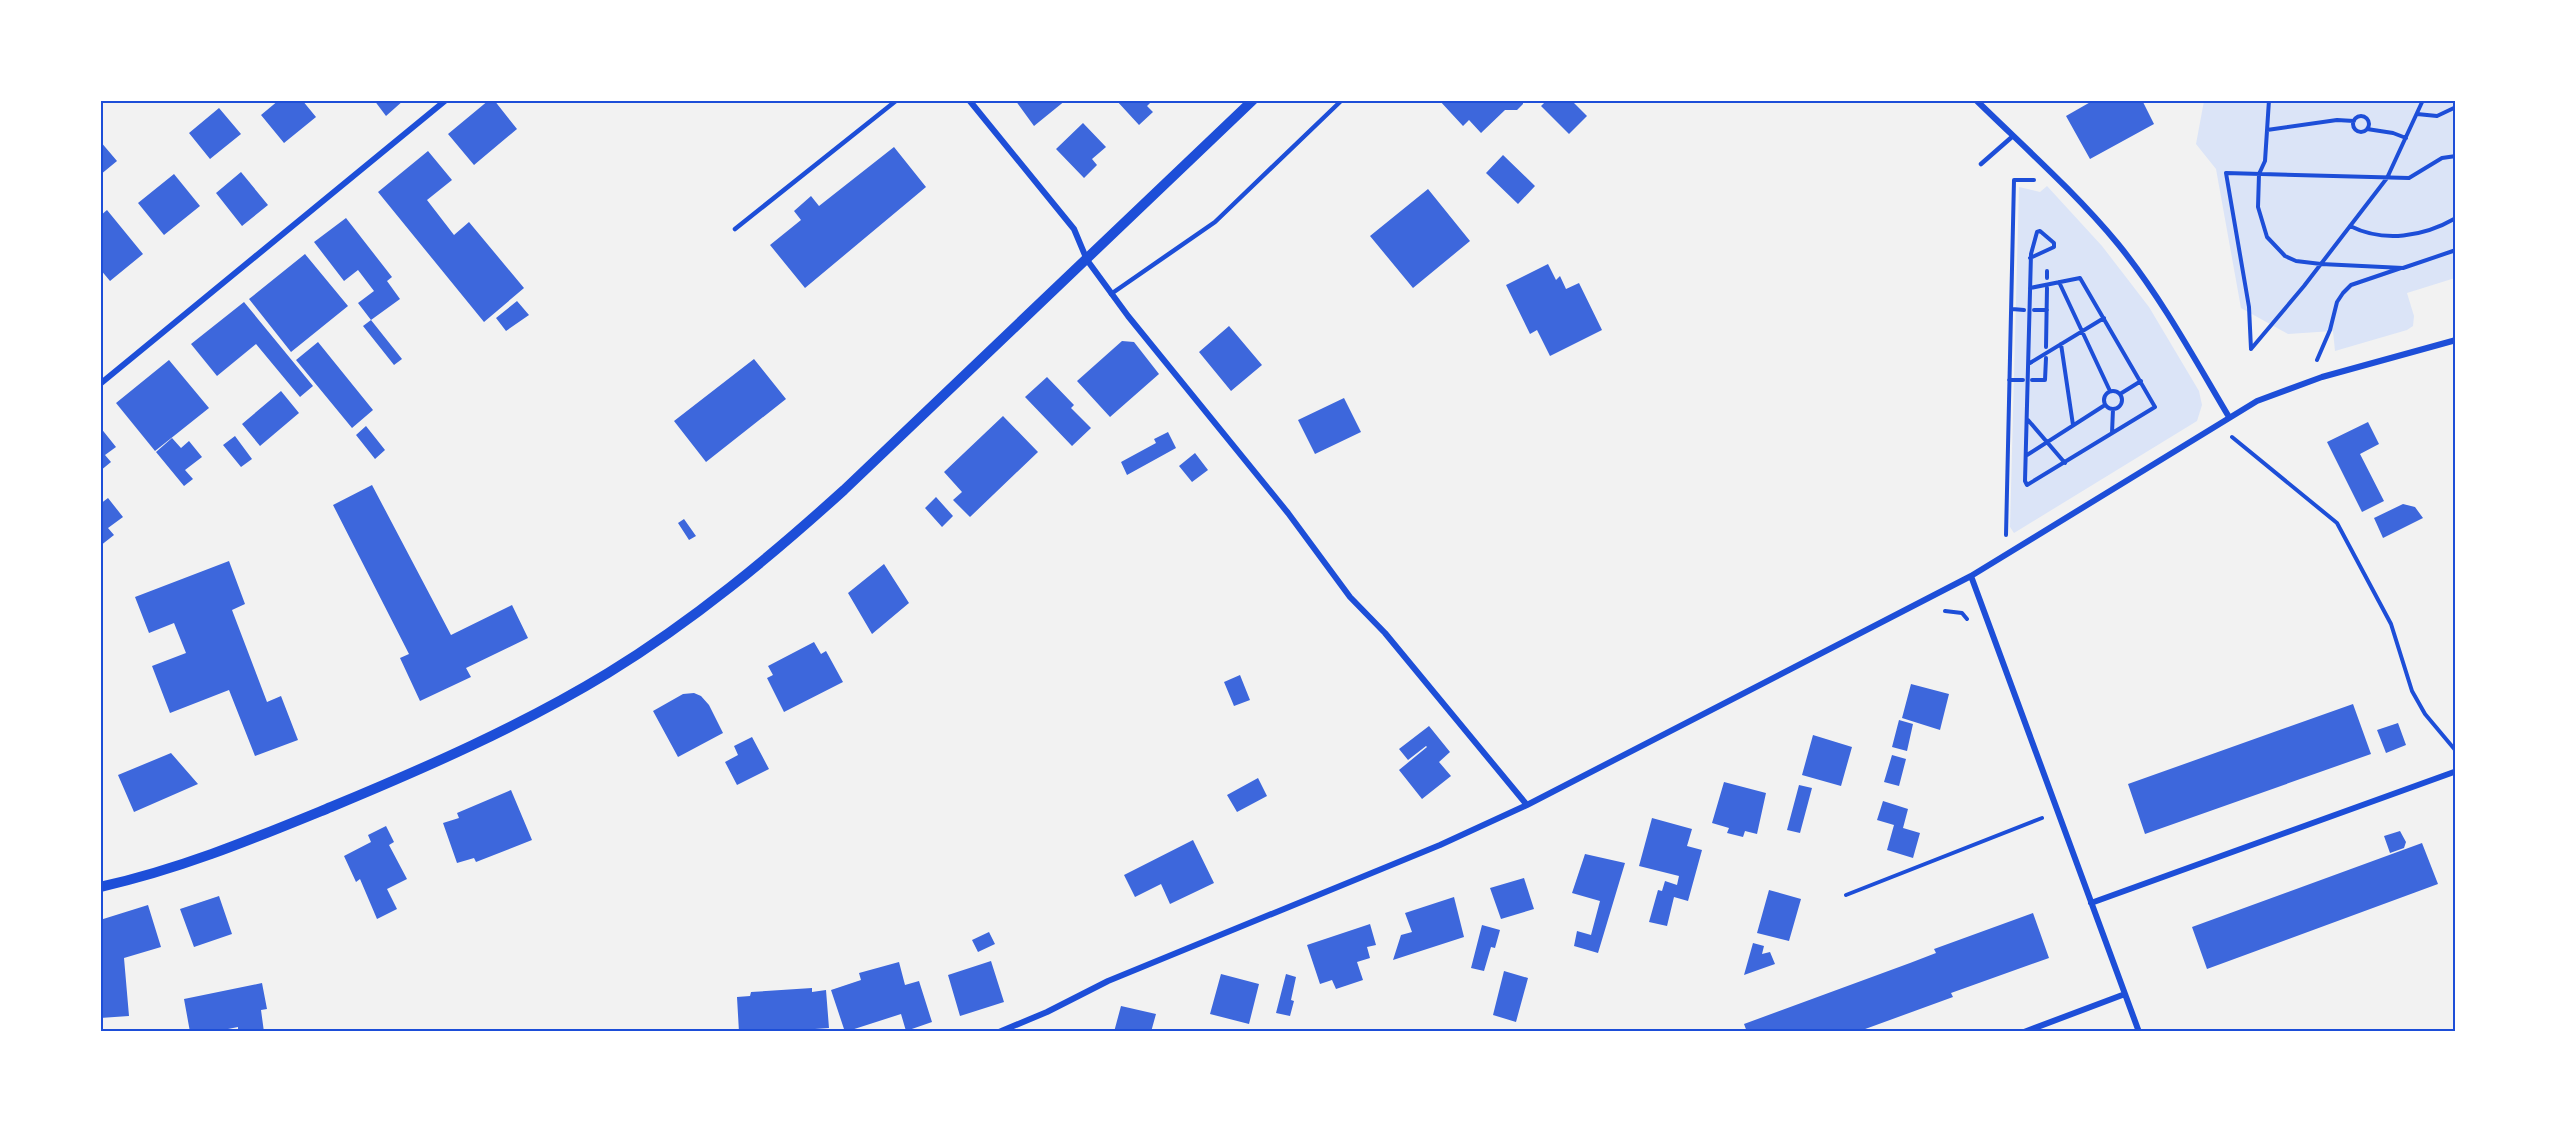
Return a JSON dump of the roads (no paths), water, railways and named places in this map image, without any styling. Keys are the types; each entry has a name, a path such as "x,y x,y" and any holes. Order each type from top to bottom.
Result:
{"street":[{"path":"100,384 446,100"},
{"path":"969,100 1074,229 1086,260 1111,294 1288,513 1350,597 1385,633 1527,805"},
{"path":"100,887 145,877 232,848 382,786 553,704 608,673 723,593 787,542 1253,100"},
{"path":"1976,100 2013,135 2117,244 2152,290 2229,417"},
{"path":"999,1032 1047,1012 1108,981 1440,845 1527,805 1971,576 2257,401 2292,387 2456,340"},
{"path":"1971,576 2139,1032"},
{"path":"2091,903 2454,772"},
{"path":"2024,1032 2126,994"}],"lane":[{"path":"735,229 897,100"},
{"path":"1111,294 1215,222 1342,100"},
{"path":"1981,165 2013,135"}]}
